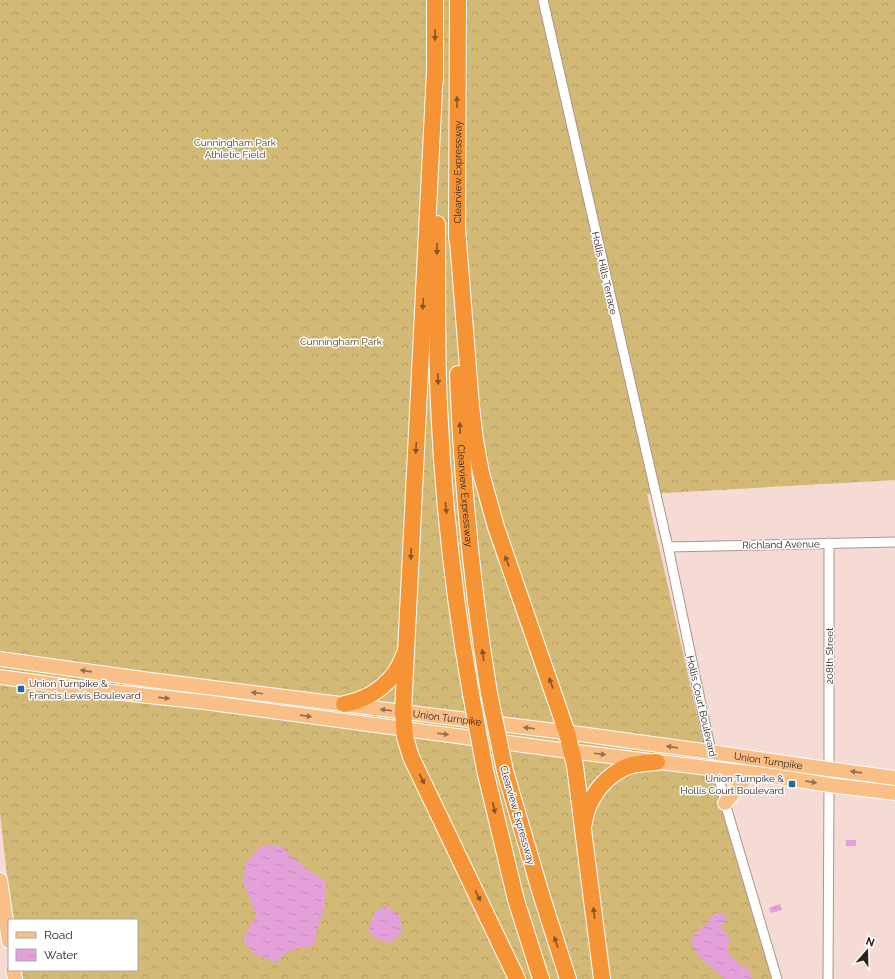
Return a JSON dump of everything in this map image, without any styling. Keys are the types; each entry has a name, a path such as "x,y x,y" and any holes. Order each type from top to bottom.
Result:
{"highway":[{"name":"Clearview Expressway","path":"435,0 437,339 440,438 453,572 471,694 486,770 516,900 541,979"},
{"name":"Clearview Expressway","path":"458,0 457,370 460,437 473,570 489,693 505,771 568,979"},
{"path":"435,70 403,712 404,729 406,744 411,756 517,979"},
{"path":"457,228 475,446 496,527 567,733 575,766 602,979"},
{"path":"344,704 361,700 370,695 391,678 403,658 407,638"},
{"path":"584,840 584,827 587,811 594,796 602,785 627,767 635,764 657,762"}],"main road":[{"name":"Union Turnpike","path":"0,659 150,680 711,752 895,778"},
{"name":"Union Turnpike","path":"0,677 86,689 204,702 895,793"},
{"path":"725,803 750,773"},
{"path":"0,880 8,934"}],"street":[{"name":"Hollis Hills Terrace","path":"543,0 668,547"},
{"name":"Richland Avenue","path":"668,547 895,542"},
{"name":"208th Street","path":"829,769 830,543"},
{"name":"Hollis Court Boulevard","path":"668,547 711,752 777,979"},
{"path":"828,979 829,785"}],"green space":[{"name":"Cunningham Park","path":"0,0 895,0 895,480 647,494 705,750 773,979 23,979 22,971 138,971 138,919 13,919 0,813"},
{"path":"584,769 607,771 592,787 584,789 581,771"}],"water":[{"path":"846,840 856,840 856,846 846,846"},
{"path":"262,845 280,846 303,866 326,882 324,909 316,933 314,946 301,947 293,950 285,954 276,963 254,954 243,940 257,916 243,882 246,863"},
{"path":"780,904 782,910 771,913 769,908"},
{"path":"386,906 400,917 402,924 401,934 390,943 374,938 368,929 375,912"},
{"path":"717,913 725,914 725,922 720,927 729,938 727,952 742,967 750,969 751,979 724,979 704,961 693,946 691,940 697,931 704,927 711,917"}],"place":[{"name":"Union Turnpike & Francis Lewis Boulevard","path":"21,689"},
{"name":"Union Turnpike & Hollis Court Boulevard","path":"792,784"}],"park label":[{"name":"Cunningham Park Athletic Field","path":"235,148"}]}
